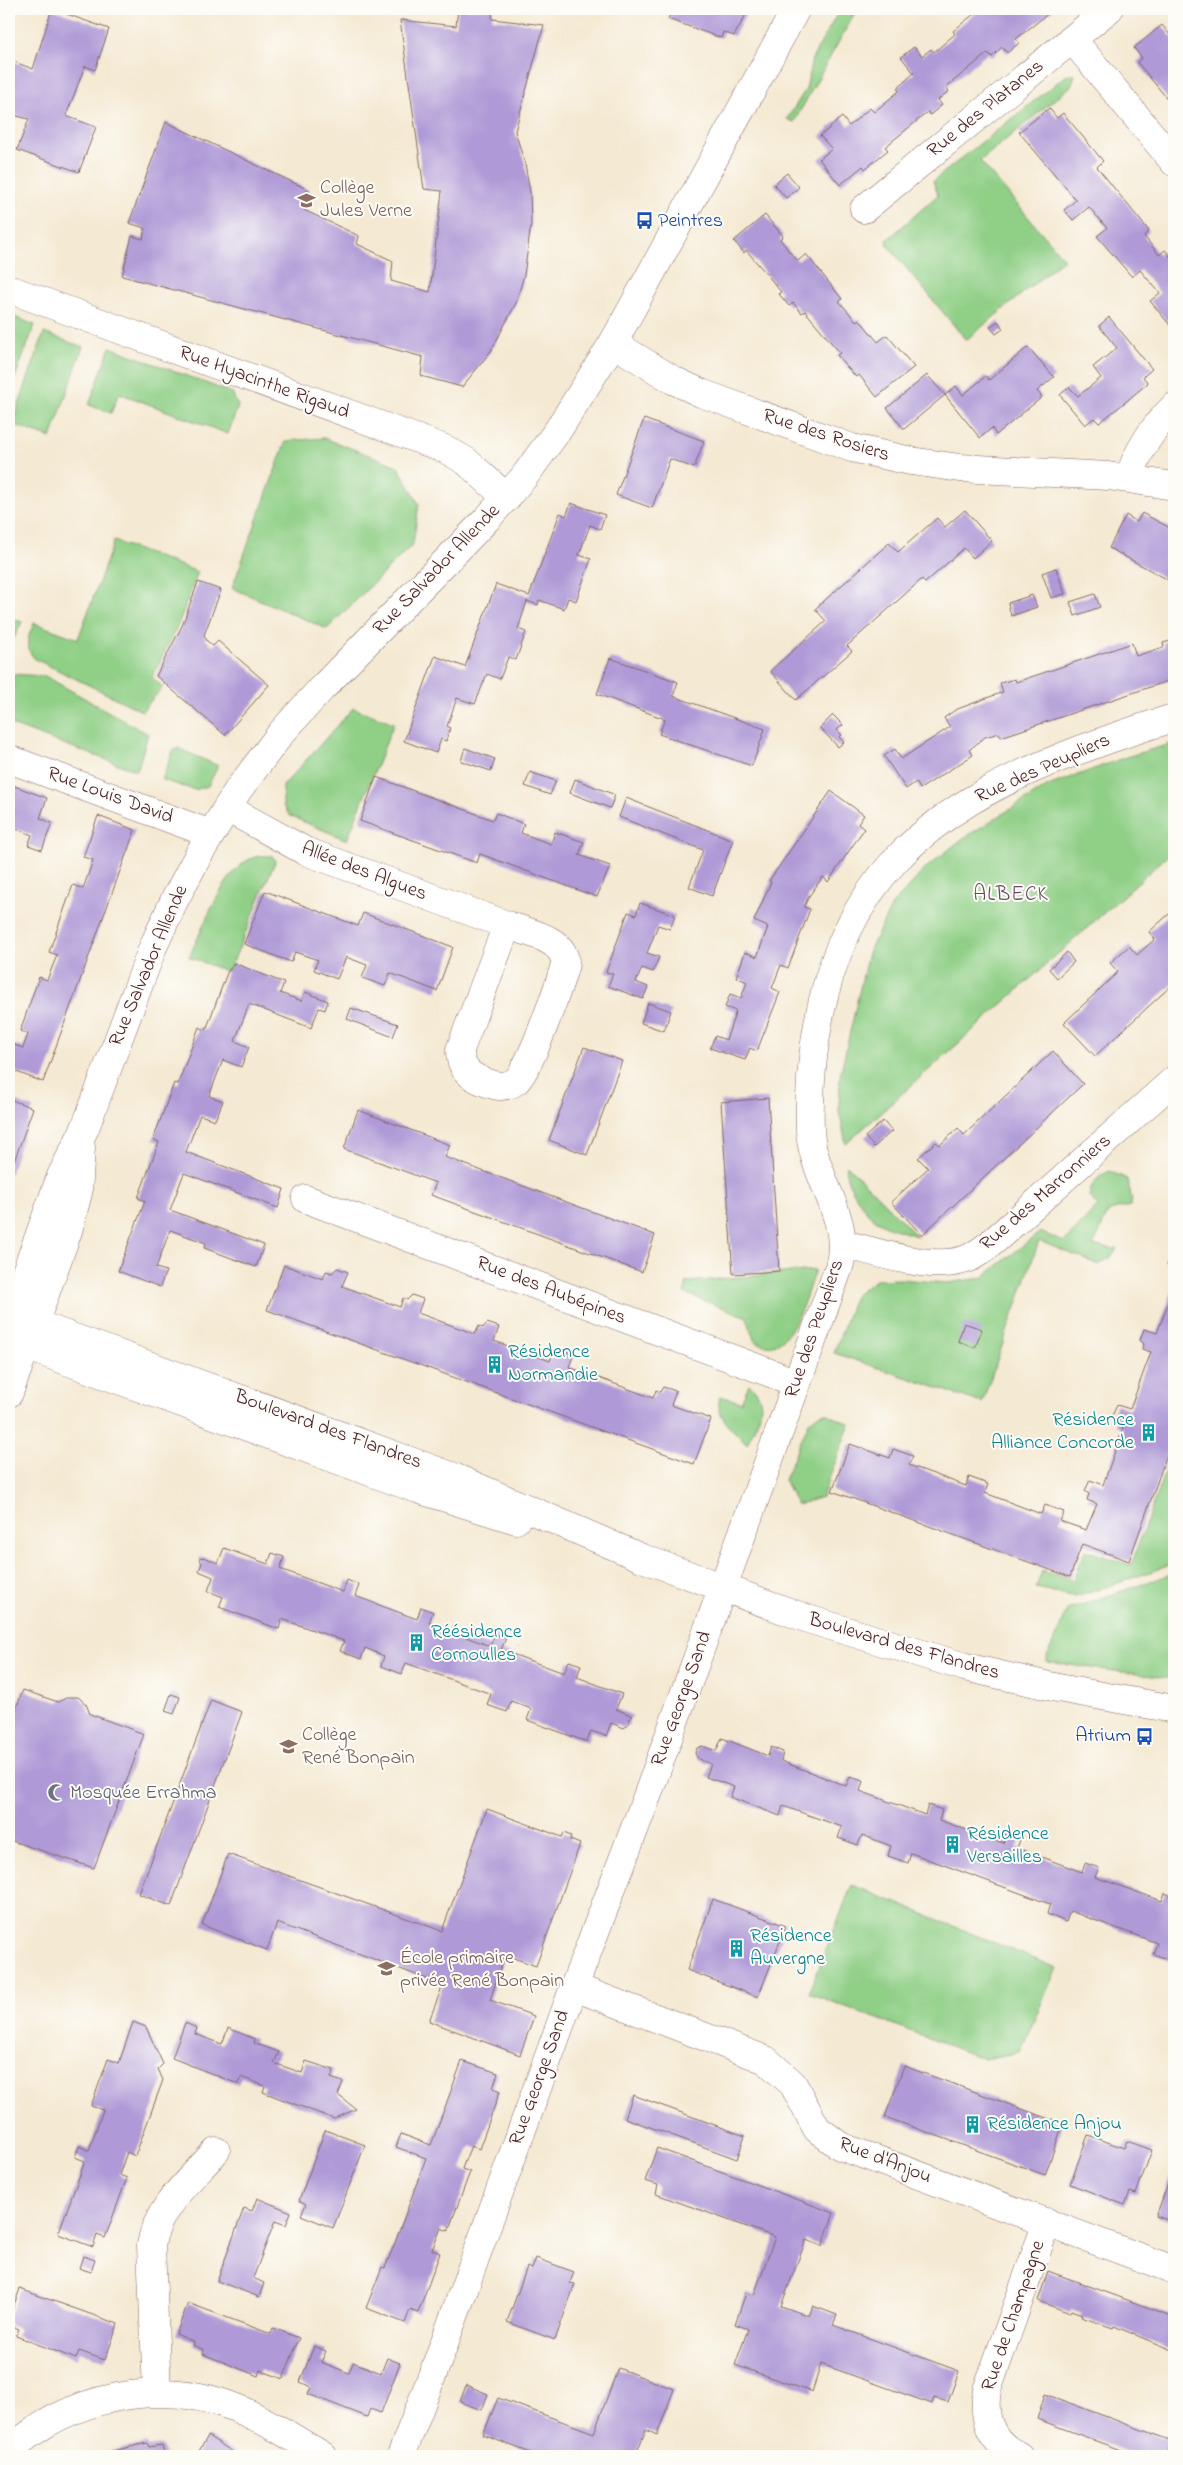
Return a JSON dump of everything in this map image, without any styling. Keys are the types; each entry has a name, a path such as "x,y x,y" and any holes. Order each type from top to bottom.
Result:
{"street":[{"name":"Rue Salvador Allende","path":"9,1393 16,1326 61,1176 85,1128 153,948 174,901 211,834 264,754 302,710 506,498 558,430 613,343 796,9"},
{"name":"Rue des Platanes","path":"864,209 1109,9"},
{"path":"1072,39 1174,162"},
{"name":"Rue Hyacinthe Rigaud","path":"9,289 446,449 466,461 506,498"},
{"name":"Rue des Rosiers","path":"613,343 673,380 701,393 852,448 919,463 960,468 1129,478 1174,486"},
{"path":"1129,478 1146,441 1174,407"},
{"name":"Rue des Peupliers","path":"721,1588 839,1267 843,1244 838,1216 813,1152 810,1124 810,1087 819,1016 830,972 845,933 877,881 900,854 945,817 978,796 1034,768 1112,737 1174,718"},
{"name":"Rue Louis David","path":"9,759 211,834"},
{"name":"Allée des Algues","path":"227,808 305,851 507,925 554,944 563,954 565,964 526,1070 512,1084 498,1086 468,1073 461,1063 460,1050 507,925"},
{"name":"Rue des Marronniers","path":"843,1244 931,1263 946,1264 970,1257 996,1239 1174,1080"},
{"name":"Rue des Aubépines","path":"306,1199 797,1383"},
{"name":"Boulevard des Flandres","path":"16,1326 417,1489 642,1558 845,1631 937,1659 1058,1688 1174,1709"},
{"name":"Rue George Sand","path":"401,2456 437,2363 574,1987 649,1791 721,1588"},
{"name":"Rue d'Anjou","path":"574,1987 766,2060 792,2084 816,2129 840,2146 1174,2270"},
{"path":"157,2393 151,2245 153,2232 164,2210 216,2151"},
{"name":"Rue de Champagne","path":"1019,2456 996,2438 985,2416 984,2404 987,2390 1047,2222"},
{"path":"9,2452 38,2429 82,2407 120,2397 157,2393 194,2395 235,2408 266,2422 323,2456"}],"green space":[{"path":"840,9 857,9 794,122 787,119 806,89 812,59"},
{"path":"1068,74 1075,75 1071,86 980,161 1064,259 966,340 888,246 887,240 938,195 933,181"},
{"path":"9,315 35,325 9,393"},
{"path":"44,333 83,347 51,438 12,424"},
{"path":"110,347 232,393 238,406 228,434 119,393 111,413 89,405"},
{"path":"324,438 398,466 419,504 413,544 327,629 232,588 286,441"},
{"path":"114,541 198,572 178,625 152,677 163,687 142,711 35,659 28,646 34,623 78,639"},
{"path":"9,617 22,622 9,648"},
{"path":"9,674 45,676 148,734 137,771 9,724"},
{"path":"353,708 394,723 347,840 290,816 283,806 283,786"},
{"path":"1174,743 1174,850 846,1144 839,1111 840,1076 868,953 892,905 927,867 962,839 1048,786 1126,757"},
{"path":"178,748 218,766 208,786 195,790 162,780 173,751"},
{"path":"271,856 276,860 228,972 189,957 216,900 234,872 244,863 255,857"},
{"path":"847,1165 917,1236 880,1223 867,1212 849,1183 846,1173"},
{"path":"1110,1171 1127,1179 1132,1200 1130,1206 1109,1211 1093,1246 1118,1249 1111,1257 1099,1265 1039,1241 982,1403 834,1353 855,1295 876,1280 900,1279 947,1283 982,1278 1040,1232 1064,1242 1098,1206 1089,1197 1091,1188 1098,1178"},
{"path":"815,1270 795,1323 787,1335 777,1343 767,1345 754,1340 747,1317 684,1293 687,1282"},
{"path":"749,1384 760,1398 761,1406 758,1420 747,1444 726,1423 722,1417 719,1404 720,1396 741,1402"},
{"path":"825,1413 850,1424 822,1497 797,1505 784,1480 809,1422 817,1415"},
{"path":"1174,1446 1174,1564 1076,1597 1036,1588 1042,1571 1073,1580 1085,1550 1131,1565"},
{"path":"1174,1573 1174,1679 1047,1662 1047,1656 1067,1610"},
{"path":"852,1885 1057,1968 1020,2052 984,2059 809,1993"}],"building":[{"path":"52,9 109,29 95,70 85,66 66,116 96,127 79,172 17,150 29,119 9,114 9,60 33,69"},
{"path":"458,9 493,9 492,19 544,25 515,131 525,164 530,192 531,225 524,275 516,303 491,351 462,387 421,376 423,357 122,276 132,236 143,239 145,228 129,223 166,122 309,190 304,210 359,236 357,244 393,261 391,281 430,292 442,191 424,189 400,20 456,26"},
{"path":"661,9 749,9 734,36 723,32 721,38 668,19 671,13"},
{"path":"980,9 1054,9 1016,39 1019,43 1007,53 1002,47 992,57 988,53 946,87 949,91 938,100 942,105 930,115 928,112 885,147 888,150 865,169 863,166 840,185 819,159 832,149 820,136 842,117 849,126 870,108 874,112 899,91 897,88 914,73 901,57 914,47 922,56 931,49 934,52 955,34 953,31"},
{"path":"1162,25 1174,40 1174,107 1137,62 1142,58 1134,48"},
{"path":"1049,108 1057,118 1063,113 1103,161 1097,167 1149,231 1144,236 1159,255 1165,250 1174,261 1174,330 1150,301 1160,293 1140,270 1132,277 1097,236 1107,228 1089,207 1073,220 1064,210 1076,200 1019,132"},
{"path":"787,173 799,187 786,198 774,184"},
{"path":"765,215 783,236 780,239 798,261 806,254 842,299 839,301 856,321 859,319 878,342 887,335 914,367 877,397 859,375 856,377 847,367 837,355 840,353 805,311 802,313 793,303 789,306 779,294 781,292 764,271 746,250 744,253 734,241"},
{"path":"1109,317 1152,369 1143,377 1148,383 1123,404 1099,423 1094,418 1085,425 1060,395 1069,387 1078,396 1101,378 1093,367 1117,348 1099,326"},
{"path":"998,321 1003,329 996,334 990,327"},
{"path":"1028,347 1054,377 1037,391 1042,397 996,435 992,428 980,438 945,395 956,386 963,395 986,376 989,380"},
{"path":"927,375 945,395 904,429 887,408"},
{"path":"644,419 704,441 694,468 670,459 652,508 616,495"},
{"path":"571,503 605,515 600,529 590,525 579,555 591,559 576,601 568,598 564,609 539,600 538,605 527,601 518,629 526,632 516,660 508,657 500,679 487,674 475,704 457,698 447,726 450,728 446,741 441,739 436,753 404,741 435,656 465,667 496,584 529,596 560,513 566,516"},
{"path":"965,510 992,541 973,558 964,548 925,583 922,579 847,646 852,651 796,700 770,671 826,621 815,609 889,543 898,552 937,518 945,527"},
{"path":"1142,513 1174,530 1174,583 1109,548 1126,515 1137,522"},
{"path":"1056,568 1065,594 1051,598 1042,573"},
{"path":"198,582 221,590 204,635 207,641 213,646 218,641 269,685 225,735 156,676 182,626"},
{"path":"1095,594 1100,607 1075,616 1070,602"},
{"path":"1032,595 1037,607 1011,616 1008,603"},
{"path":"1174,640 1174,679 1001,737 999,733 985,737 969,750 973,755 920,789 916,782 906,789 884,756 895,749 901,759 950,727 944,718 955,710 1003,692 1000,683 1015,679 1016,682 1132,643 1136,656 1164,647 1163,643"},
{"path":"610,658 678,682 673,696 765,729 752,766 659,734 665,719 597,694"},
{"path":"833,715 843,725 837,730 842,735 839,737 844,742 838,747 820,728"},
{"path":"465,748 495,759 491,771 461,761"},
{"path":"530,772 556,781 550,795 525,786"},
{"path":"376,777 493,820 496,813 524,824 521,833 551,844 555,832 584,842 579,855 610,866 597,897 480,854 477,863 360,821"},
{"path":"575,779 615,795 610,808 570,793"},
{"path":"9,784 47,798 40,818 52,823 42,850 28,845 32,835 9,826"},
{"path":"831,791 864,815 858,824 864,829 828,882 823,877 809,896 804,907 810,909 788,968 781,965 772,988 780,992 757,1051 750,1048 745,1060 710,1048 715,1036 726,1040 736,1011 725,1007 730,994 741,998 747,982 736,977 745,952 757,957 768,927 754,921 771,882 769,881"},
{"path":"626,798 733,840 712,896 689,887 703,850 619,817"},
{"path":"98,816 135,830 43,1082 9,1069 9,1043 23,1048 28,1034 20,1031 39,977 47,980 57,955 49,952 73,885 83,889 93,860 83,857"},
{"path":"265,891 358,926 363,913 453,947 437,991 390,973 385,986 362,978 367,965 346,957 337,979 314,970 318,960 295,952 291,962 244,944"},
{"path":"640,903 675,915 670,929 658,925 647,953 659,957 653,972 642,968 636,982 648,987 643,999 608,986 613,974 606,972 628,912 636,915"},
{"path":"1169,914 1174,920 1174,983 1095,1056 1064,1023 1118,972 1110,963 1129,946 1137,955 1155,939 1149,932"},
{"path":"1067,952 1074,962 1057,978 1049,969"},
{"path":"234,963 284,983 280,993 302,1001 305,992 328,1001 325,1010 319,1008 311,1028 249,1004 235,1041 249,1047 241,1067 223,1060 209,1096 223,1101 215,1120 200,1115 186,1152 284,1189 278,1208 184,1173 170,1210 264,1245 256,1267 204,1248 206,1243 170,1230 156,1268 166,1271 160,1287 118,1271 145,1201 138,1198 159,1142 153,1140 174,1083 178,1084 199,1027 206,1030 227,973"},
{"path":"648,1003 671,1011 664,1031 641,1023"},
{"path":"351,1008 398,1024 393,1037 347,1019"},
{"path":"584,1047 622,1061 587,1155 549,1140"},
{"path":"1053,1051 1083,1084 922,1235 891,1202 928,1168 918,1158 936,1142 940,1145 958,1128 964,1135"},
{"path":"768,1098 779,1271 733,1274 721,1102"},
{"path":"9,1099 33,1108 9,1176"},
{"path":"358,1110 450,1145 445,1157 655,1235 642,1272 431,1195 436,1183 344,1149"},
{"path":"883,1121 892,1131 874,1147 865,1137"},
{"path":"1171,1253 1174,1254 1174,1276 1170,1274 1171,1270 1167,1265"},
{"name":"Résidence Normandie","path":"284,1265 323,1279 326,1271 332,1273 337,1268 348,1272 342,1286 400,1307 403,1298 407,1300 412,1295 423,1299 418,1313 475,1334 479,1326 483,1328 487,1323 499,1327 494,1341 550,1361 553,1353 557,1354 562,1350 574,1354 569,1367 653,1398 656,1390 660,1392 663,1387 676,1391 671,1405 711,1419 694,1464 267,1310"},
{"name":"Résidence Alliance Concorde","path":"1174,1287 1174,1435 1129,1561 1082,1544 1070,1577 832,1491 850,1444 890,1458 893,1449 913,1456 909,1465 966,1486 969,1477 988,1484 985,1493 1041,1514 1045,1505 1064,1512 1060,1521 1086,1530 1097,1504 1087,1500 1089,1494 1085,1491 1090,1480 1103,1485 1123,1428 1115,1425 1117,1419 1112,1416 1117,1405 1130,1409 1151,1352 1142,1349 1144,1344 1140,1340 1144,1329 1157,1333"},
{"path":"964,1323 982,1329 975,1348 958,1341"},
{"name":"Réésidence Cornoulles","path":"224,1548 268,1564 272,1553 284,1557 280,1569 343,1592 347,1580 359,1585 355,1596 417,1619 421,1607 433,1612 429,1623 490,1646 495,1634 506,1638 501,1650 564,1673 569,1661 581,1665 577,1677 622,1694 616,1709 633,1716 629,1719 629,1724 624,1728 611,1723 606,1736 591,1731 587,1742 527,1720 531,1709 511,1701 507,1712 487,1705 491,1694 406,1663 402,1674 381,1666 384,1656 365,1648 361,1659 340,1651 344,1641 282,1619 279,1629 219,1607 223,1597 208,1591 213,1577 199,1571 202,1563 199,1558 204,1557 218,1563"},
{"name":"Mosquée Errahma","path":"23,1690 58,1702 68,1697 78,1697 86,1704 90,1714 144,1734 94,1868 9,1840 9,1728"},
{"path":"171,1694 180,1697 174,1714 165,1711"},
{"path":"211,1700 242,1712 171,1906 139,1894"},
{"name":"Résidence Versailles","path":"722,1738 768,1756 771,1747 783,1752 781,1761 846,1786 850,1777 863,1781 860,1791 925,1815 928,1805 942,1810 939,1820 1003,1843 1006,1834 1020,1840 1017,1848 1082,1872 1085,1863 1099,1868 1095,1877 1162,1901 1165,1893 1174,1897 1173,1961 1153,1954 1157,1943 1070,1911 1066,1922 1047,1914 1050,1904 911,1853 908,1863 888,1856 891,1846 862,1835 858,1845 838,1838 842,1827 783,1806 780,1816 730,1797 734,1787 706,1777 711,1764 698,1759 695,1753 697,1748 702,1746 716,1751"},
{"path":"487,1809 562,1837 564,1833 571,1836 570,1840 580,1844 536,1966 505,1955 490,2000 534,2016 520,2055 429,2021 443,1985 277,1923 267,1950 202,1925 228,1854 442,1931"},
{"name":"Résidence Auvergne","path":"713,1899 786,1926 758,1997 687,1970"},
{"path":"133,2022 146,2027 163,2064 158,2069 163,2080 135,2156 127,2152 119,2175 127,2178 105,2238 97,2235 93,2247 58,2234 85,2161 75,2157 79,2146 89,2150 103,2110 91,2106 108,2059 119,2063"},
{"path":"185,2023 197,2028 195,2034 222,2044 228,2028 255,2039 254,2043 279,2052 274,2063 302,2073 306,2061 334,2070 331,2078 343,2082 338,2095 356,2109 334,2119 263,2092 265,2086 241,2077 238,2084 172,2058"},
{"path":"462,2061 498,2073 493,2088 500,2091 479,2149 471,2146 466,2158 462,2169 470,2172 448,2231 441,2228 432,2250 440,2253 418,2313 410,2310 405,2323 366,2308 382,2267 385,2268 426,2158 396,2147 401,2134 431,2145"},
{"name":"Résidence Anjou","path":"904,2066 1063,2124 1045,2175 885,2117"},
{"path":"633,2095 745,2136 737,2159 625,2118"},
{"path":"325,2130 365,2145 333,2228 301,2215 306,2204 299,2201"},
{"path":"1088,2135 1124,2148 1127,2141 1152,2150 1136,2194 1130,2192 1125,2205 1070,2184"},
{"path":"657,2148 834,2213 822,2246 806,2240 781,2306 809,2316 813,2306 837,2315 833,2325 959,2371 948,2402 934,2398 932,2404 821,2364 812,2392 735,2365 748,2329 735,2324 746,2293 754,2295 775,2237 656,2194 658,2185 645,2181"},
{"path":"1174,2167 1174,2222 1156,2216"},
{"path":"257,2198 291,2212 286,2225 275,2221 253,2278 264,2283 259,2297 217,2281 244,2208 252,2211"},
{"path":"83,2256 95,2260 91,2272 79,2268"},
{"path":"536,2258 574,2272 570,2283 575,2284 555,2340 507,2322 527,2267 532,2269"},
{"path":"1048,2271 1174,2317 1174,2351 1114,2326 1113,2328 1081,2317 1082,2314 1071,2310 1070,2313 1038,2301"},
{"path":"20,2289 118,2324 105,2360 79,2351 76,2359 16,2336 19,2329 9,2325 9,2318"},
{"path":"188,2303 271,2334 273,2328 299,2338 283,2379 260,2370 258,2376 203,2354 204,2350 193,2345 194,2342 176,2334"},
{"path":"314,2346 326,2351 321,2362 349,2373 353,2362 381,2373 387,2358 400,2363 381,2413 370,2409 367,2417 308,2394 311,2387 300,2382"},
{"path":"618,2368 674,2389 657,2435 646,2430 635,2456 539,2456 483,2435 498,2398 594,2433"},
{"path":"466,2385 488,2394 482,2410 460,2402"},
{"path":"1045,2394 1172,2441 1166,2456 1138,2456 1037,2419"},
{"path":"208,2436 239,2456 196,2456"},
{"path":"147,2443 149,2447 162,2445 165,2456 91,2456"}],"place":[{"name":"Collège Jules Verne","path":"306,200"},
{"name":"Peintres","path":"644,221"},
{"name":"Résidence Normandie","path":"494,1364"},
{"name":"Résidence Alliance Concorde","path":"1148,1432"},
{"name":"Réésidence Cornoulles","path":"417,1643"},
{"name":"Atrium","path":"1145,1736"},
{"name":"Collège René Bonpain","path":"288,1747"},
{"name":"Mosquée Errahma","path":"56,1793"},
{"name":"Résidence Versailles","path":"953,1845"},
{"name":"Résidence Auvergne","path":"736,1948"},
{"name":"École primaire privée René Bonpain","path":"386,1969"},
{"name":"Résidence Anjou","path":"973,2124"}],"district":[{"name":"ALBECK","path":"1011,895"}]}
